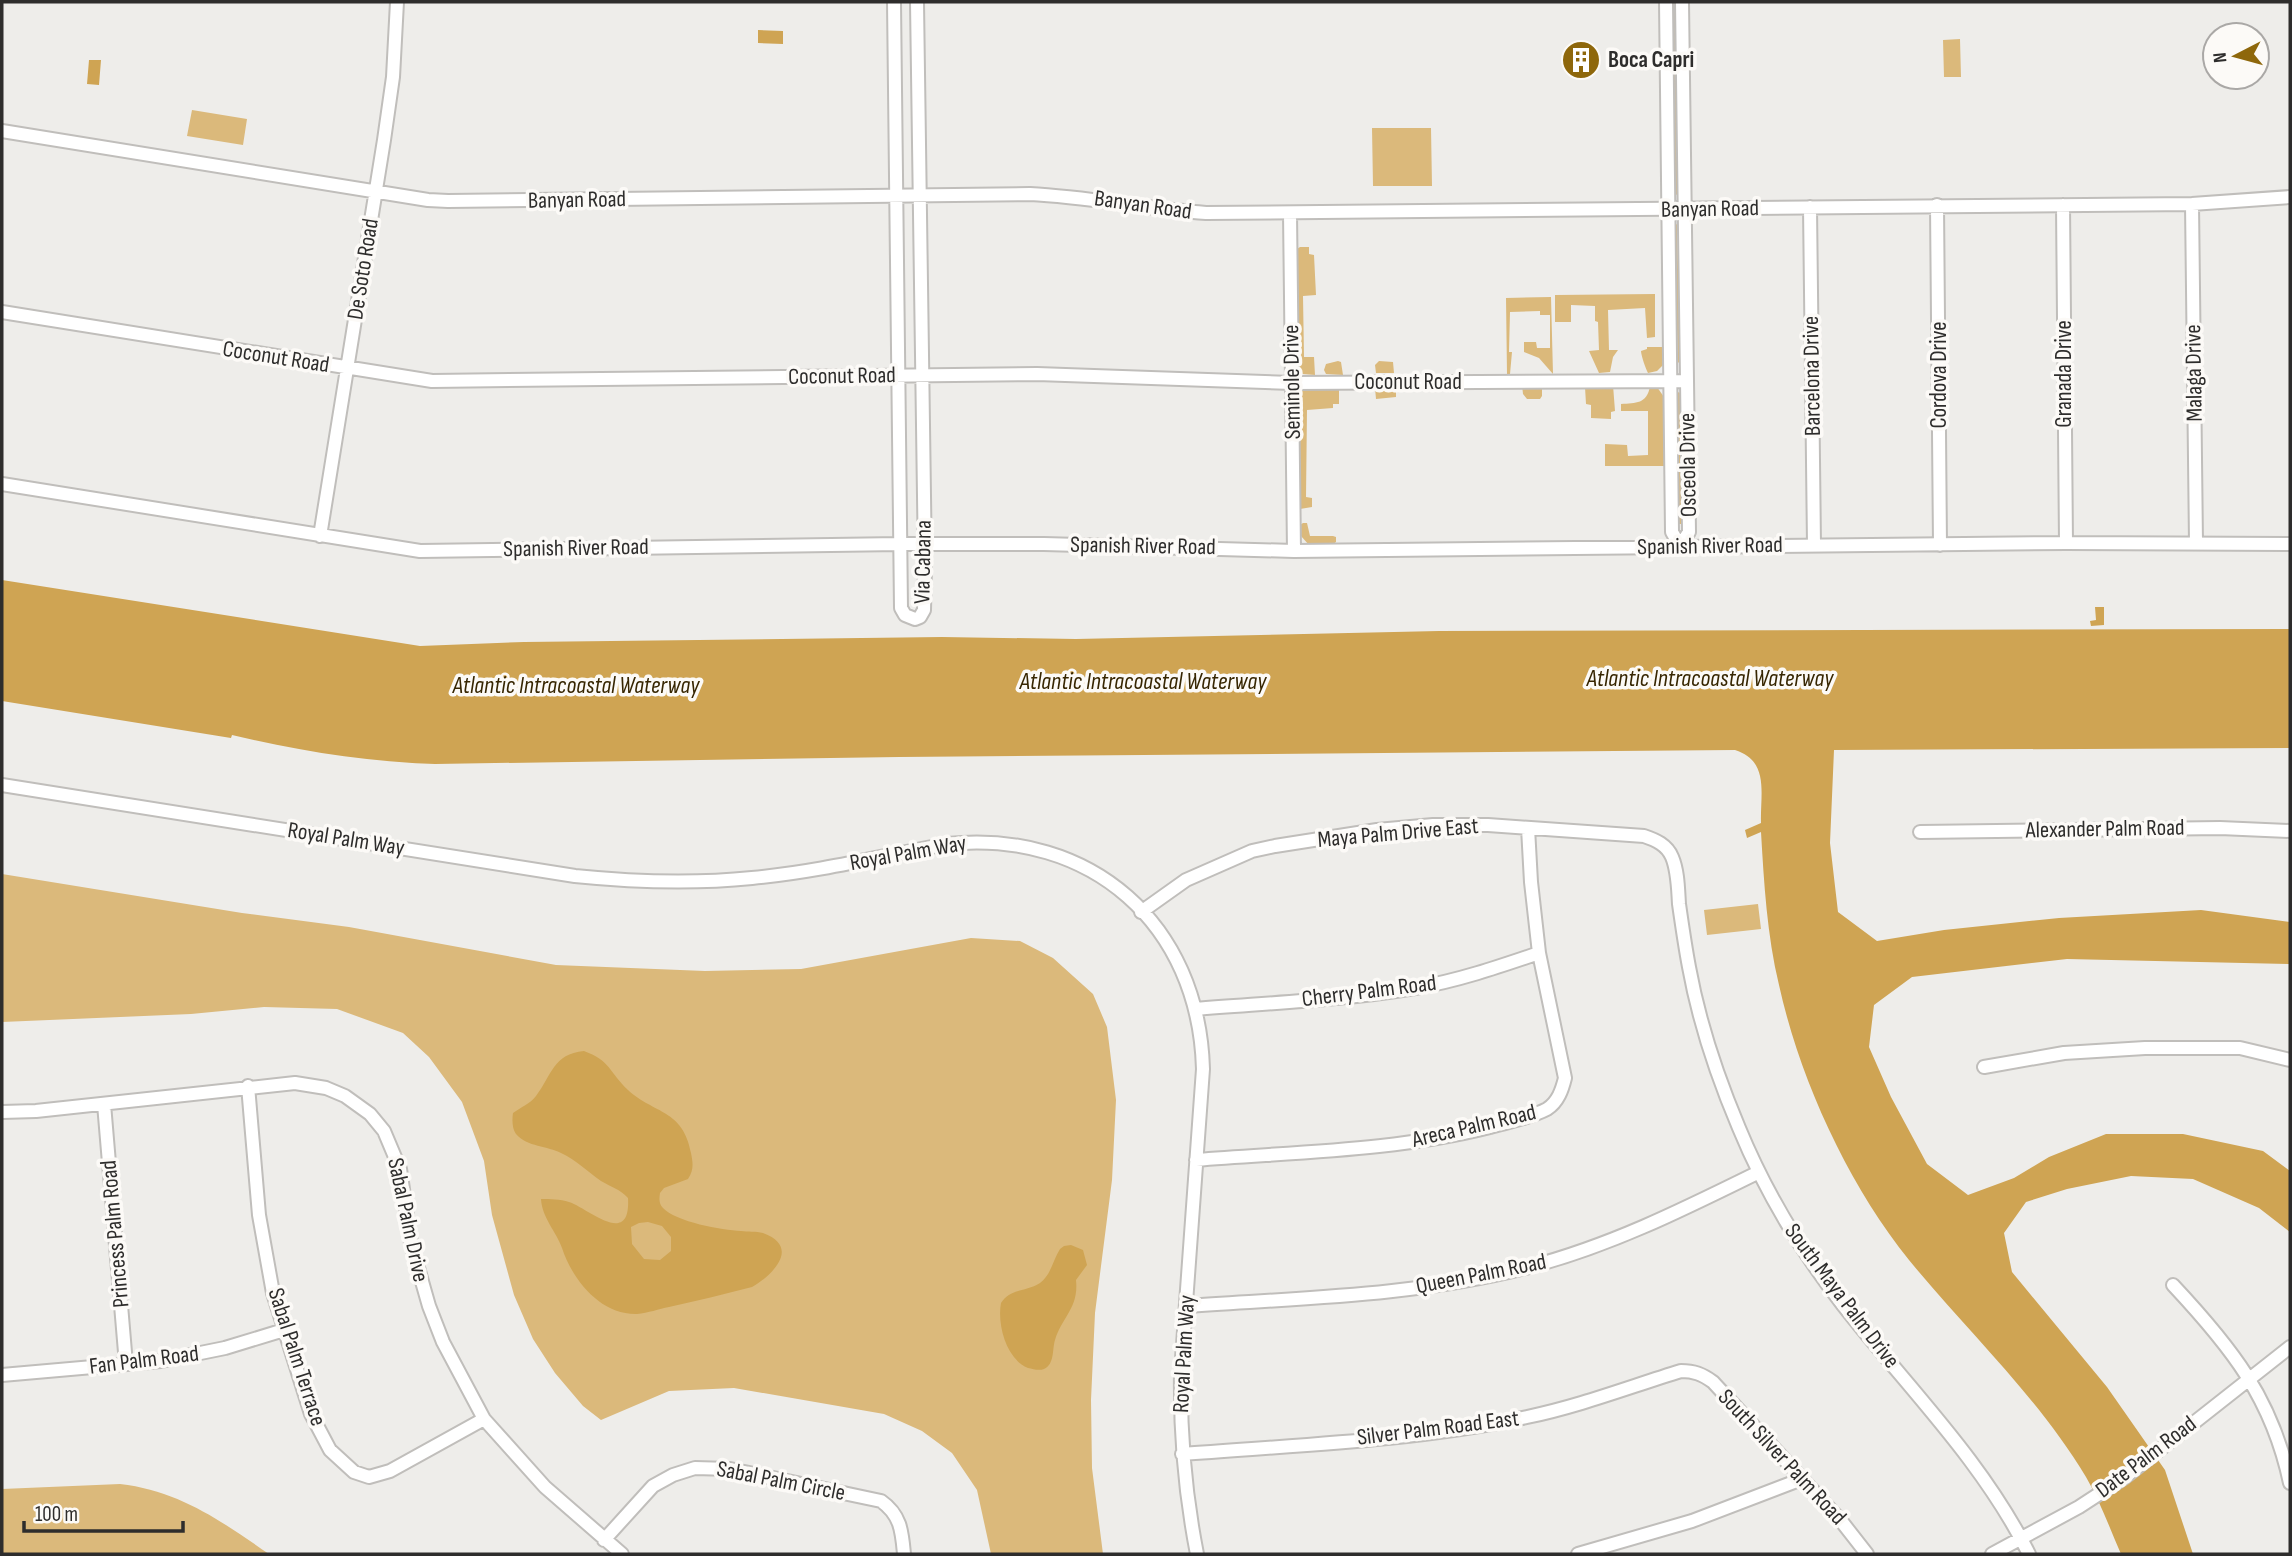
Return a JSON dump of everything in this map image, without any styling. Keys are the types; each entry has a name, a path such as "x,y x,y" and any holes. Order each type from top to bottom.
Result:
{"street":[{"name":"De Soto Road","path":"320,536 391,89 397,2"},
{"name":"Via Cabana","path":"894,2 901,608 905,615 915,619 922,615 924,610 917,2"},
{"name":"Osceola Drive","path":"1666,2 1672,532 1680,546 1689,532 1682,2"},
{"name":"Banyan Road","path":"2,131 448,201 1068,196 1168,211 1290,213 2192,204 2290,197"},
{"name":"Malaga Drive","path":"2192,204 2196,543"},
{"name":"Cordova Drive","path":"1937,205 1940,545"},
{"name":"Granada Drive","path":"2063,205 2066,543"},
{"name":"Barcelona Drive","path":"1810,207 1814,545"},
{"name":"Seminole Drive","path":"1290,213 1294,551"},
{"name":"Coconut Road","path":"2,313 432,381 1037,374 1292,383 1686,380"},
{"name":"Spanish River Road","path":"2,484 420,551 900,544 1057,544 1294,551 2066,543 2290,544"},
{"name":"Royal Palm Way","path":"2,785 575,876 619,880 684,882 750,878 794,873 947,844 994,841 1040,849 1084,867 1114,885 1169,946 1180,966 1196,1009 1202,1045 1203,1069 1181,1372 1182,1454 1196,1554"},
{"name":"Maya Palm Drive East","path":"1141,912 1186,880 1252,851 1377,830 1433,825 1488,825 1644,836 1655,839 1667,849"},
{"name":"Areca Palm Road","path":"1196,1160 1429,1140 1508,1122 1548,1108 1557,1100 1565,1078 1539,953 1528,828"},
{"name":"Alexander Palm Road","path":"1920,832 2220,828 2290,831"},
{"name":"South Maya Palm Drive","path":"1667,849 1675,866 1687,958 1702,1023 1726,1097 1759,1172 1792,1232 1817,1269 1843,1305 1971,1459 1997,1495 2029,1554"},
{"name":"Cherry Palm Road","path":"1196,1009 1376,994 1416,988 1482,972 1539,953"},
{"path":"1984,1067 2064,1053 2134,1048 2240,1048 2290,1060"},
{"name":"Sabal Palm Drive","path":"2,1112 295,1083 326,1088 362,1107 384,1131 400,1169 411,1243 429,1306 443,1342 484,1419 545,1487 622,1554"},
{"name":"Sabal Palm Terrace","path":"248,1086 259,1215 271,1280 284,1330 312,1414 330,1450 354,1472 369,1477 390,1471 484,1419"},
{"name":"Princess Palm Road","path":"104,1104 126,1364"},
{"name":"Queen Palm Road","path":"1186,1307 1407,1289 1496,1275 1572,1255 1615,1240 1759,1172"},
{"path":"2173,1285 2211,1325 2249,1377 2277,1435 2290,1483"},
{"name":"Fan Palm Road","path":"2,1375 126,1364 200,1354 284,1330"},
{"name":"Date Palm Road","path":"1992,1554 2079,1507 2125,1478 2290,1346"},
{"name":"Silver Palm Road East","path":"1182,1454 1409,1435 1481,1426 1577,1405 1670,1374 1689,1371"},
{"name":"South Silver Palm Road","path":"1689,1371 1704,1375 1713,1382 1842,1522 1867,1554"},
{"name":"Sabal Palm Circle","path":"604,1540 644,1494 662,1480 684,1471 718,1467 881,1501 898,1517 904,1554"},
{"path":"1578,1554 1692,1521 1802,1479"}],"shaded area":[{"path":"1675,4 1679,194 1675,195 1672,6"},
{"path":"1960,39 1961,77 1944,77 1943,40"},
{"path":"192,110 247,119 243,145 187,136"},
{"path":"1372,128 1431,128 1432,186 1373,186"},
{"path":"1677,224 1680,361 1678,363 1674,226"},
{"path":"1309,247 1309,254 1314,255 1316,295 1303,296 1304,357 1314,357 1315,375 1299,371 1297,249"},
{"path":"1655,294 1655,337 1647,338 1645,308 1608,310 1609,350 1618,350 1613,357 1610,372 1599,373 1589,351 1599,350 1595,306 1571,305 1571,322 1555,322 1555,295"},
{"path":"1551,297 1553,374 1539,358 1524,352 1524,342 1536,342 1537,348 1550,348 1550,315 1540,315 1540,311 1510,312 1509,352 1512,352 1510,374 1507,374 1506,298"},
{"path":"1647,347 1663,347 1663,365 1657,371 1648,373 1641,351"},
{"path":"1379,361 1393,362 1394,373 1376,373 1375,365"},
{"path":"1341,362 1343,375 1326,374 1326,364"},
{"path":"1522,385 1542,385 1542,396 1540,399 1527,399"},
{"path":"1613,385 1615,411 1611,412 1611,419 1591,418 1591,405 1586,404 1585,387"},
{"path":"1337,386 1339,404 1333,404 1333,408 1307,410 1306,497 1312,498 1312,507 1300,509 1299,394 1306,388"},
{"path":"1650,386 1657,387 1664,397 1666,466 1605,466 1605,444 1627,445 1628,456 1648,455 1648,411 1621,411 1621,404 1636,403 1643,399"},
{"path":"1375,388 1396,388 1396,397 1376,399"},
{"path":"1679,392 1682,524 1678,524 1676,394"},
{"path":"1307,523 1310,536 1333,536 1336,537 1336,542 1332,545 1309,545 1301,536 1300,525"},
{"path":"2,874 242,913 349,927 556,965 705,971 801,969 971,938 1020,941 1053,958 1093,994 1107,1027 1116,1100 1112,1180 1095,1313 1091,1400 1092,1468 1103,1554 991,1554 977,1490 952,1453 922,1431 884,1414 734,1388 669,1391 601,1420 583,1406 555,1373 533,1339 514,1295 492,1215 484,1161 462,1102 429,1057 403,1033 337,1009 264,1007 191,1014 2,1022"},
{"path":"1758,904 1761,929 1707,935 1704,910"},
{"path":"120,1484 162,1493 199,1509 269,1554 2,1554 2,1489"}],"water":[{"path":"758,30 783,31 783,44 758,43"},
{"path":"89,60 101,60 99,85 87,84"},
{"name":"Atlantic Intracoastal Waterway","path":"2,580 420,646 524,642 942,637 1076,639 1439,631 2290,629 2290,748 1834,750 1830,843 1838,912 1877,941 1944,930 2059,918 2201,910 2290,922 2290,964 2067,959 1912,977 1874,1005 1869,1047 1891,1097 1927,1164 1968,1195 2014,1178 2049,1157 2106,1134 2183,1134 2263,1151 2290,1171 2290,1232 2259,1208 2193,1179 2131,1176 2067,1189 2026,1202 2004,1233 2012,1272 2107,1387 2165,1470 2193,1554 2121,1554 2091,1486 2067,1448 2024,1392 1909,1260 1866,1198 1847,1165 1813,1094 1788,1021 1772,947 1761,832 1747,838 1745,830 1761,823 1761,780 1754,762 1735,750 435,764 384,761 2,701"},
{"path":"2095,607 2104,607 2104,625 2091,626 2090,621 2096,620"},
{"path":"584,1051 600,1059 628,1090 666,1114 681,1128 691,1153 692,1169 688,1179 664,1188 660,1193 663,1208 678,1217 700,1224 760,1232 774,1239 782,1253 780,1261 768,1275 752,1287 637,1314 611,1308 600,1302 580,1283 547,1218 541,1199 569,1202 616,1223 623,1221 627,1213 628,1198 566,1156 521,1138 515,1132 512,1121 513,1113 534,1099 559,1061","holes":["648,1222 662,1226 671,1237 671,1251 660,1260 644,1259 632,1244 631,1227"]},
{"path":"1071,1245 1083,1250 1087,1265 1076,1280 1075,1298 1058,1332 1050,1364 1042,1370 1028,1368 1014,1357 1005,1340 1000,1321 1001,1303 1014,1292 1035,1286 1044,1280 1060,1249"}],"place":[{"name":"Boca Capri","path":"1581,60"}]}
